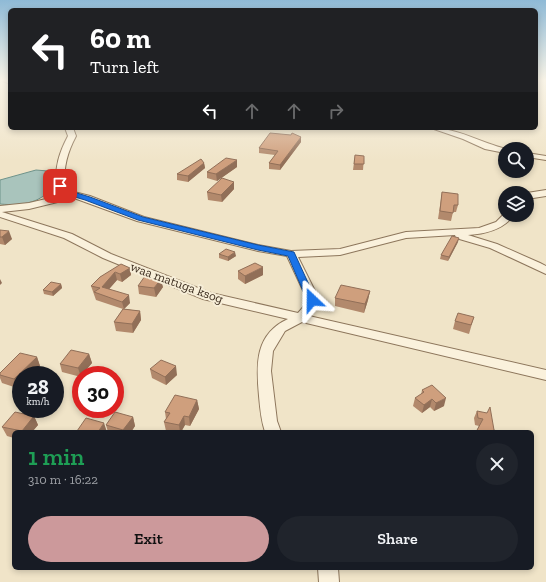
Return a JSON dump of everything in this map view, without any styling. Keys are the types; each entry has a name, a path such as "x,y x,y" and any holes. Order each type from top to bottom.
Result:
{"street":[{"path":"70,130 72,136 61,156 59,164 60,186 64,190 73,195 87,198 141,219 258,248 291,254 340,252 406,235 488,230 502,222"},
{"path":"442,130 466,137 488,147 498,149"},
{"path":"534,156 546,158"},
{"path":"534,195 546,193"},
{"path":"0,209 30,206 73,195"},
{"name":"waa matuga ksog","path":"0,214 68,236 107,256 207,296 546,375"},
{"path":"447,233 475,239 517,256 546,271"},
{"path":"272,430 269,421 264,371 266,351 280,328 301,318 312,304 312,297 291,254"},
{"path":"328,570 329,582"}],"water":[{"path":"36,170 48,171 54,188 41,198 29,203 16,205 0,204 0,180"}],"building":[{"path":"270,133 291,135 292,133 301,137 280,165 269,163 278,151 259,148"},
{"path":"355,155 364,156 364,164 354,164"},
{"path":"226,158 237,160 216,174 207,172"},
{"path":"201,159 204,163 188,176 177,174"},
{"path":"222,178 234,182 221,195 207,192"},
{"path":"442,192 458,194 458,205 454,205 453,213 440,211"},
{"path":"0,230 9,231 0,237"},
{"path":"452,236 459,238 449,257 441,255"},
{"path":"226,249 235,252 228,257 219,254"},
{"path":"255,263 263,267 245,276 238,271"},
{"path":"121,264 130,268 120,274 115,272 102,287 129,295 122,302 94,292 100,288 91,286 100,277"},
{"path":"145,276 161,279 154,288 138,286"},
{"path":"51,282 61,284 52,292 43,290"},
{"path":"341,285 370,291 365,304 335,298"},
{"path":"123,309 140,311 132,324 114,322"},
{"path":"458,313 474,317 471,325 455,321"},
{"path":"71,350 89,354 80,366 72,367 60,364"},
{"path":"20,353 37,357 28,366 12,366 12,378 0,375 0,373"},
{"path":"161,360 176,366 165,377 150,369"},
{"path":"432,385 446,398 436,403 432,399 424,405 415,398 424,392 422,390"},
{"path":"175,395 197,400 189,417 184,416 179,425 164,422 170,413 165,412"},
{"path":"490,407 494,430 477,430 483,419 478,418 477,411 487,413"},
{"path":"124,414 133,417 123,430 106,425 111,418 124,418"},
{"path":"12,415 12,418 32,418 23,430 2,427"},
{"path":"86,418 104,423 99,430 78,430"}],"route":[{"path":"60,186 67,193 87,198 141,219 258,248 291,254 312,297 312,300"}]}
